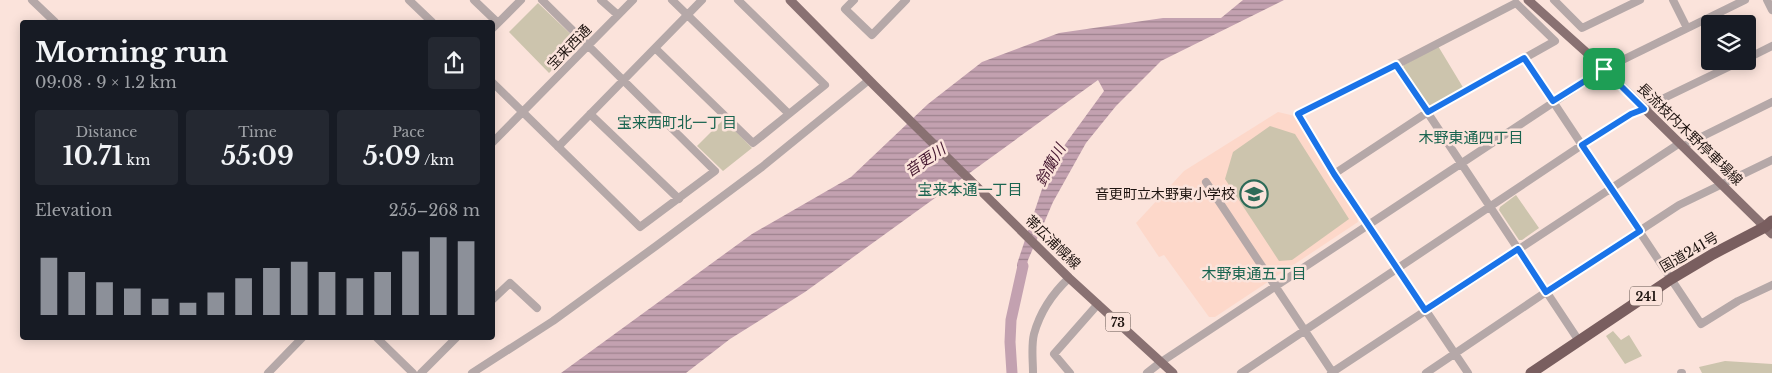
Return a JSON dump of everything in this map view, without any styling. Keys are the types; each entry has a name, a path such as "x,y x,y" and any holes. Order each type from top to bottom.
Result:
{"highway":[{"name":"国道241号","path":"1531,373 1713,254 1770,227"}],"main road":[{"name":"帯広浦幌線","path":"790,0 1066,275 1173,373"},
{"name":"長流枝内木野停車場線","path":"1528,0 1604,69 1720,184 1770,227"}],"street":[{"path":"32,0 53,20"},
{"path":"409,0 430,20"},
{"path":"474,0 490,20"},
{"path":"495,26 520,0"},
{"path":"495,85 640,227 715,170 542,0"},
{"path":"602,0 618,15"},
{"name":"宝来西通","path":"495,141 633,0"},
{"path":"672,0 789,114"},
{"path":"558,147 702,0"},
{"path":"655,48 753,143 825,85 738,0"},
{"path":"854,0 846,9 872,35 906,0"},
{"path":"1554,0 1582,28 1640,0"},
{"path":"1673,0 1687,28"},
{"path":"1147,373 1368,224 1604,69 1745,0"},
{"path":"1767,0 1772,10"},
{"path":"1334,174 1428,112 1555,41 1516,3 1298,114 1334,174 1468,373"},
{"path":"1756,54 1772,46"},
{"path":"1524,58 1701,324 1738,301 1772,285"},
{"path":"1396,65 1579,342"},
{"path":"1241,373 1631,114 1723,70"},
{"path":"472,373 553,321 762,167 872,83"},
{"path":"1206,182 1332,373 1518,249 1681,145 1691,142 1772,102"},
{"path":"590,114 678,199"},
{"path":"1426,373 1679,205 1772,160"},
{"path":"1033,373 1034,335 1048,303 1066,275"},
{"path":"495,297 510,283 537,308"},
{"path":"1070,373 1054,354 1098,304"},
{"path":"268,373 300,340"},
{"path":"379,340 413,373"},
{"path":"421,373 454,340"}],"shaded area":[{"path":"538,3 578,41 578,45 549,73 509,32"},
{"path":"1438,46 1464,89 1431,106 1426,104 1403,68 1404,65"},
{"name":"音更町立木野東小学校","path":"1278,112 1295,116 1357,216 1358,222 1215,317 1209,317 1164,255 1159,257 1136,223 1184,171"},
{"path":"724,119 752,148 723,171 697,146"},
{"path":"1270,126 1295,134 1349,219 1292,260 1279,261 1225,179 1233,152"},
{"path":"1516,195 1539,228 1522,240 1519,240 1499,210 1500,207"},
{"path":"1613,331 1621,340 1629,335 1642,356 1625,364 1606,336"},
{"path":"1725,361 1772,364 1772,373 1702,373 1699,367"}],"water":[{"name":"音更川","path":"1243,0 1284,0 1161,61 1116,106 1086,143 1053,202 1028,260 1023,280 1017,282 1017,264 1050,165 1104,91 1098,80 805,292 730,339 686,373 561,373 752,234 851,177 928,104 982,62 1059,33 1163,18 1221,18"}],"waterway":[{"name":"鈴蘭川","path":"1012,373 1011,320 1023,266"}],"place":[{"name":"音更町立木野東小学校","path":"1254,194"}],"district":[{"name":"宝来西町北一丁目","path":"677,122"},
{"name":"木野東通四丁目","path":"1471,137"},
{"name":"宝来本通一丁目","path":"970,189"},
{"name":"木野東通五丁目","path":"1254,273"}],"route":[{"path":"1524,58 1553,101 1604,69 1644,109 1631,114 1582,145 1640,231 1546,292 1518,249 1425,310 1334,174 1298,114 1396,65 1428,112 1524,58"}]}
